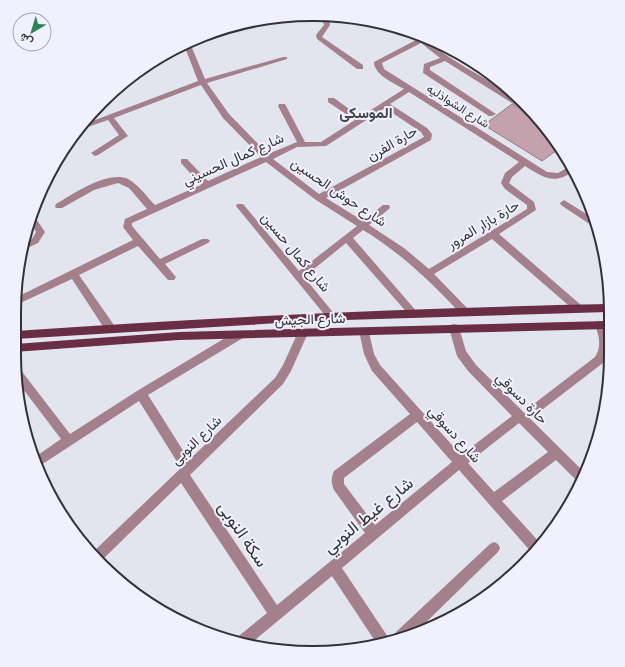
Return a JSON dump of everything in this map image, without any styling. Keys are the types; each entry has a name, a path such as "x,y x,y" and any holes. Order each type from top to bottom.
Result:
{"main road":[{"name":"شارع الجيش","path":"21,335 110,328 331,316 604,308"},
{"name":"شارع الجيش","path":"21,347 120,339 454,328 604,325"}],"street":[{"path":"327,22 324,30 319,35 319,38 360,67"},
{"name":"شارع الشواذليه","path":"423,43 378,62 378,67 381,71 409,89 551,177 559,177 567,172"},
{"path":"429,45 444,58 512,100"},
{"name":"شارع حوش الحسين","path":"189,49 203,82 232,122 267,157 319,198 390,243 428,273 464,311"},
{"path":"90,124 203,82 286,58"},
{"path":"444,58 427,66 426,71 492,114"},
{"name":"شارع كمال الحسيني","path":"140,241 127,227 128,221 267,157 302,144 312,146 323,144 409,89"},
{"path":"331,100 360,120"},
{"name":"حارة الفرن","path":"319,198 428,138 428,134 424,130 385,104"},
{"path":"282,106 302,144"},
{"path":"95,153 124,136 124,134 109,117"},
{"path":"184,162 206,185"},
{"name":"حارة بازار المرور","path":"428,273 532,210 531,204 508,187 505,183 508,175 525,162"},
{"path":"59,206 105,182 118,179 128,184 153,209"},
{"path":"564,203 589,220"},
{"name":"شارع كمال حسين","path":"240,206 331,316"},
{"path":"298,277 386,207"},
{"path":"30,244 35,241 41,232 35,222"},
{"path":"493,234 578,308"},
{"path":"347,238 413,313"},
{"path":"22,299 140,241 171,277"},
{"path":"160,264 205,241"},
{"path":"73,273 110,328"},
{"name":"حارة دسوقي","path":"454,328 461,353 472,368 578,474"},
{"name":"شارع دسوقي","path":"364,331 369,354 376,368 533,546"},
{"name":"شارع النوبى","path":"100,554 279,381 287,368 302,333"},
{"path":"40,459 141,394 239,335"},
{"path":"539,406 599,360 603,354 604,347"},
{"path":"22,380 69,441"},
{"name":"سكة النوبى","path":"141,394 185,471 275,613"},
{"path":"373,533 338,486 338,475 418,415"},
{"name":"شارع غيط النوبي","path":"247,638 275,613 460,462 520,416"},
{"path":"493,500 556,453"},
{"path":"410,630 494,548"},
{"path":"333,566 381,637"}],"building":[{"path":"512,104 523,110 532,120 555,151 542,161 484,125"}],"district":[{"name":"الموسكى","path":"366,113"}]}
